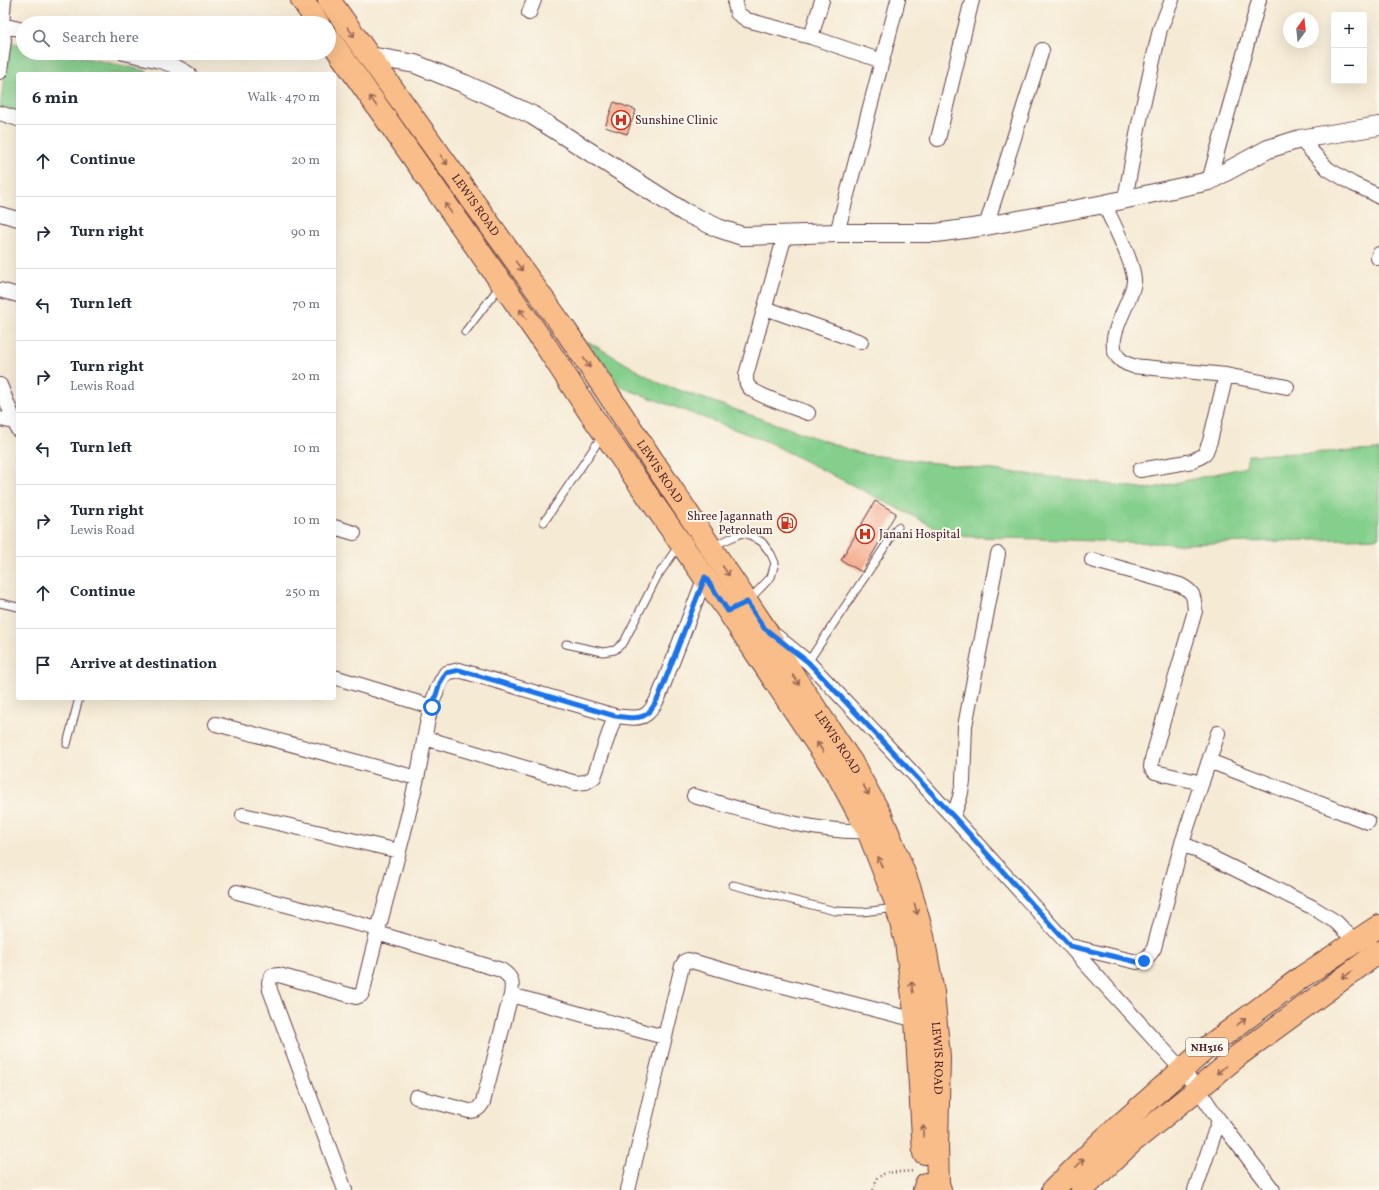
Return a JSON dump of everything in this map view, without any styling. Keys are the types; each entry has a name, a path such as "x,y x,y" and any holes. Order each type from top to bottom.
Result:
{"main road":[{"path":"302,0 313,16"},
{"name":"LEWIS ROAD","path":"329,0 358,43 370,56 566,331 611,399 697,550 705,577 738,606 764,628 797,681 852,763 881,816 910,889 923,936 933,992 939,1057 937,1147 938,1183 928,1185 916,1020 906,942 897,907 868,831 839,777 738,606 697,550 588,410 546,346 336,48"},
{"path":"407,148 424,133"},
{"name":"NH316","path":"1053,1190 1103,1140 1215,1041 1302,977 1379,926"},
{"name":"NH316","path":"1082,1190 1130,1144 1240,1054 1377,956"}],"street":[{"path":"529,14 534,0"},
{"path":"736,0 735,4 737,13 747,20 811,37 882,61"},
{"path":"811,37 822,0"},
{"path":"837,233 898,0"},
{"path":"938,139 972,0"},
{"path":"1125,199 1139,124 1160,29 1172,0"},
{"path":"1209,181 1259,0"},
{"path":"0,72 4,40 2,3"},
{"path":"2,25 16,28"},
{"path":"986,226 1042,50"},
{"path":"370,56 415,64 465,84 532,114 684,212 718,228 742,236 837,233 936,233 986,226 1104,204 1209,181 1268,149 1300,139 1379,126"},
{"path":"154,60 167,63 186,72"},
{"path":"0,113 16,118"},
{"path":"1300,139 1328,170 1379,197"},
{"path":"1104,204 1132,266 1134,281 1114,334 1114,351 1121,361 1133,366 1226,375 1287,387"},
{"path":"0,214 16,218"},
{"path":"785,235 746,375 746,382 751,390 808,413"},
{"path":"0,290 16,294"},
{"path":"765,308 861,342"},
{"path":"1140,470 1193,461 1205,454 1210,441 1226,375"},
{"path":"0,385 16,426"},
{"path":"0,419 16,426"},
{"path":"336,528 354,533"},
{"path":"954,817 963,782 965,726 998,554"},
{"path":"1092,560 1180,585 1188,589 1194,597 1195,611 1152,759 1152,767 1155,772 1202,783"},
{"path":"345,1190 270,990 269,982 272,976 279,975 356,997 361,995 363,992 417,778 432,707 440,683 446,673 459,670 615,716 637,718 646,715 654,707 705,577"},
{"path":"764,628 808,662 954,817 1182,1070 1198,1089 1219,1120 1273,1190"},
{"path":"336,678 432,707"},
{"path":"425,738 576,783 586,782 594,777 615,716"},
{"path":"216,724 417,778"},
{"path":"1070,946 1137,962 1144,961 1149,957 1154,948 1182,843 1218,733"},
{"path":"1209,761 1368,822"},
{"path":"694,796 803,825 852,832 868,831"},
{"path":"243,815 399,851"},
{"path":"1182,843 1312,907 1336,922 1356,941"},
{"path":"237,892 378,931 502,970 509,975 513,984 511,995 483,1102 480,1108 475,1111 469,1111 416,1097"},
{"path":"628,1190 664,1036 682,966 685,960 916,1020"},
{"path":"511,995 664,1036"},
{"path":"1195,1190 1219,1120"}],"lane":[{"path":"465,332 502,283"},
{"path":"544,522 604,432"},
{"path":"808,662 898,527"},
{"path":"566,644 602,652 615,650 624,642 657,577 697,550 742,533 750,535 762,542 771,554 774,563 771,577 738,606"},
{"path":"0,603 16,607"},
{"path":"67,744 78,700"},
{"path":"733,885 835,911 862,912 897,907"}],"path":[{"path":"872,1190 877,1178 885,1173 899,1173 928,1185"}],"green space":[{"path":"8,42 16,44 16,60 95,60 147,71 16,72 16,119 0,110"},
{"path":"587,341 659,383 862,454 1149,489 1246,467 1248,455 1379,450 1379,538 1181,544 952,536 766,441 621,387"}],"building":[{"path":"614,102 636,110 627,134 605,127"},
{"path":"875,501 896,513 862,572 841,560"}],"place":[{"name":"Sunshine Clinic","path":"621,120"},
{"name":"Shree Jagannath Petroleum","path":"787,523"},
{"name":"Janani Hospital","path":"865,534"}],"route":[{"path":"432,707 440,683 446,673 459,670 615,716 637,718 646,715 654,707 659,696 705,577 728,611 747,602 764,628 808,662 954,817 1070,946 1137,962 1144,961"}]}
